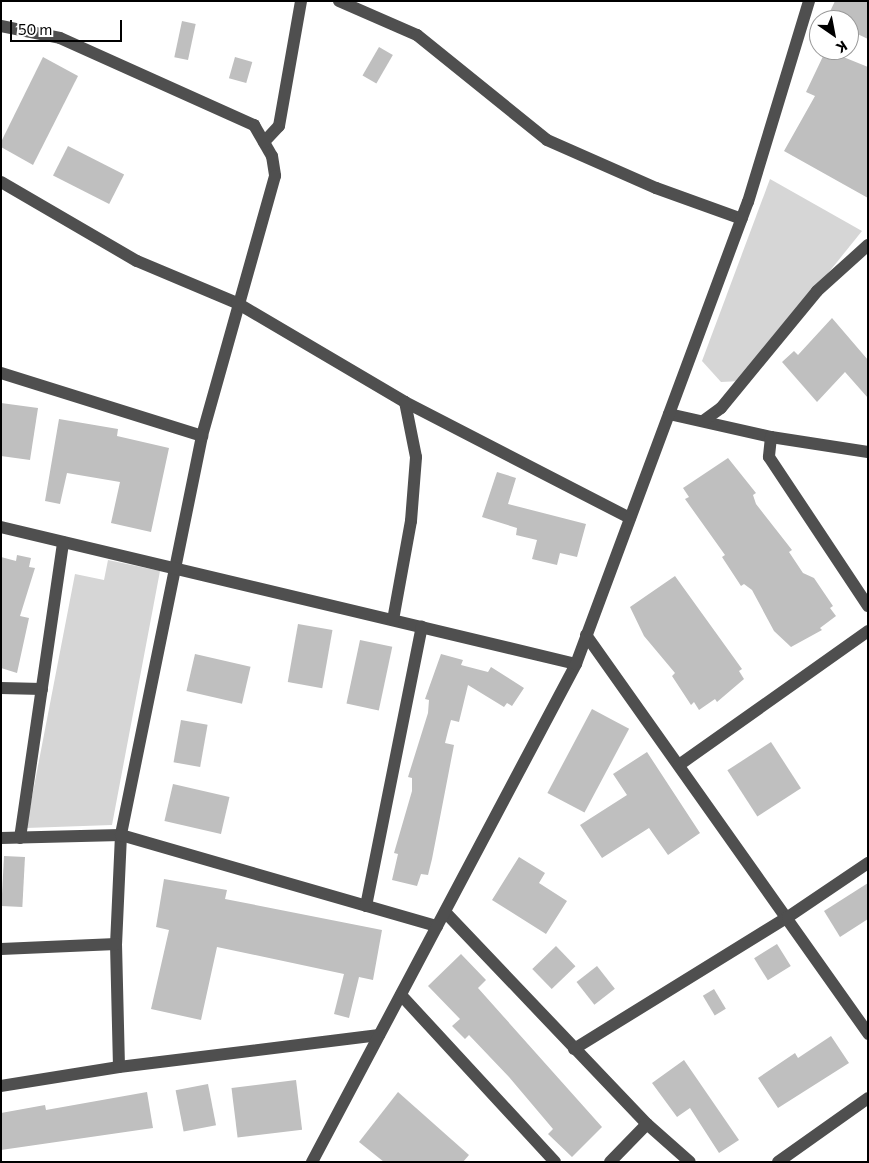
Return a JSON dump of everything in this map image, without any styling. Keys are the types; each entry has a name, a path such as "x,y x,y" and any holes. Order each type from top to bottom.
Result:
{"street":[{"path":"264,142 279,126 301,1"},
{"path":"339,1 417,34 547,140 656,188 742,219"},
{"path":"312,1162 576,664 742,219 809,1"},
{"path":"1,26 60,38 108,57 159,85 254,125 272,156 275,176 202,436 173,565 121,835 116,944 119,1067"},
{"path":"1,182 138,261 238,303 405,402 630,518"},
{"path":"703,421 721,408 817,291 868,245"},
{"path":"1,373 202,436"},
{"path":"393,620 411,521 416,457 405,402"},
{"path":"669,414 772,437 868,452"},
{"path":"772,437 769,457 868,606"},
{"path":"1,527 173,565 576,664"},
{"path":"20,838 63,542"},
{"path":"366,906 422,627"},
{"path":"679,766 868,631"},
{"path":"586,635 788,917 868,1034"},
{"path":"1,688 42,688"},
{"path":"1,838 121,835 437,926"},
{"path":"574,1049 788,917 868,863"},
{"path":"445,912 647,1124 690,1162"},
{"path":"1,950 116,944"},
{"path":"401,995 555,1162"},
{"path":"1,1086 119,1067 379,1035"},
{"path":"778,1162 868,1098"},
{"path":"610,1162 647,1124"}],"shaded area":[{"path":"770,179 862,231 741,381 721,382 702,361"},
{"path":"108,560 160,571 112,825 26,828 75,574 104,580"}],"building":[{"path":"835,1 868,1 868,39 859,35 859,10 831,10"},
{"path":"182,21 196,24 188,60 174,57"},
{"path":"379,47 393,55 376,84 362,76"},
{"path":"43,57 78,76 33,165 1,147 1,142"},
{"path":"235,57 252,62 246,83 229,78"},
{"path":"821,60 851,60 868,67 868,198 784,151 815,96 806,92"},
{"path":"68,146 124,175 109,204 53,175"},
{"path":"832,318 868,360 868,398 845,372 817,402 782,362 794,351 798,355"},
{"path":"1,403 38,408 30,460 1,456"},
{"path":"59,419 118,429 117,436 169,448 151,532 111,523 120,482 67,473 60,504 45,501"},
{"path":"728,458 756,493 753,495 756,504 792,550 789,552 803,573 814,578 833,606 830,608 836,616 820,628 822,630 791,647 774,631 752,590 744,584 741,586 722,557 725,555 685,499 689,497 683,488"},
{"path":"497,472 516,478 508,504 586,524 577,557 560,553 557,565 532,559 537,540 516,535 517,528 482,517"},
{"path":"17,555 31,558 29,567 35,568 20,616 29,618 17,673 1,668 1,557 16,561"},
{"path":"675,576 742,669 739,671 744,679 717,702 715,699 699,710 694,702 691,705 672,676 675,673 644,636 630,607"},
{"path":"298,624 332,630 322,688 288,682"},
{"path":"360,640 392,647 379,710 346,704"},
{"path":"195,654 251,667 242,704 186,691"},
{"path":"441,654 463,660 461,665 488,672 491,667 524,688 512,706 507,703 504,707 468,685 459,722 451,720 448,731 445,743 454,745 432,859 428,875 421,874 417,886 392,880 398,854 394,853 412,791 412,778 408,777 428,713 429,700 425,699"},
{"path":"592,709 629,729 584,813 547,793"},
{"path":"181,720 208,725 200,767 174,762"},
{"path":"771,742 801,788 757,816 727,770"},
{"path":"647,752 700,833 668,855 649,828 602,858 580,825 627,795 613,774"},
{"path":"173,784 230,797 221,834 164,821"},
{"path":"4,856 25,857 22,907 1,906"},
{"path":"519,857 545,873 539,883 567,901 546,934 492,900"},
{"path":"164,879 227,890 225,899 382,930 373,980 359,977 349,1018 334,1014 344,974 217,947 201,1020 151,1009 169,930 156,927"},
{"path":"868,883 868,919 840,937 824,911"},
{"path":"777,944 791,966 768,980 754,958"},
{"path":"556,946 575,966 552,989 532,969"},
{"path":"461,954 486,980 478,988 602,1127 572,1157 548,1134 553,1129 509,1077 469,1035 465,1039 452,1026 460,1019 428,986"},
{"path":"597,966 615,989 594,1005 577,982"},
{"path":"714,989 726,1009 715,1015 703,996"},
{"path":"831,1036 849,1063 778,1108 758,1078 795,1053 798,1058"},
{"path":"684,1060 739,1140 719,1153 690,1108 677,1117 652,1083"},
{"path":"296,1080 302,1130 238,1138 231,1088"},
{"path":"208,1084 216,1125 184,1132 176,1090"},
{"path":"147,1092 153,1128 1,1150 1,1113 45,1105 46,1110"},
{"path":"398,1092 469,1155 463,1162 384,1162 359,1142"}]}
